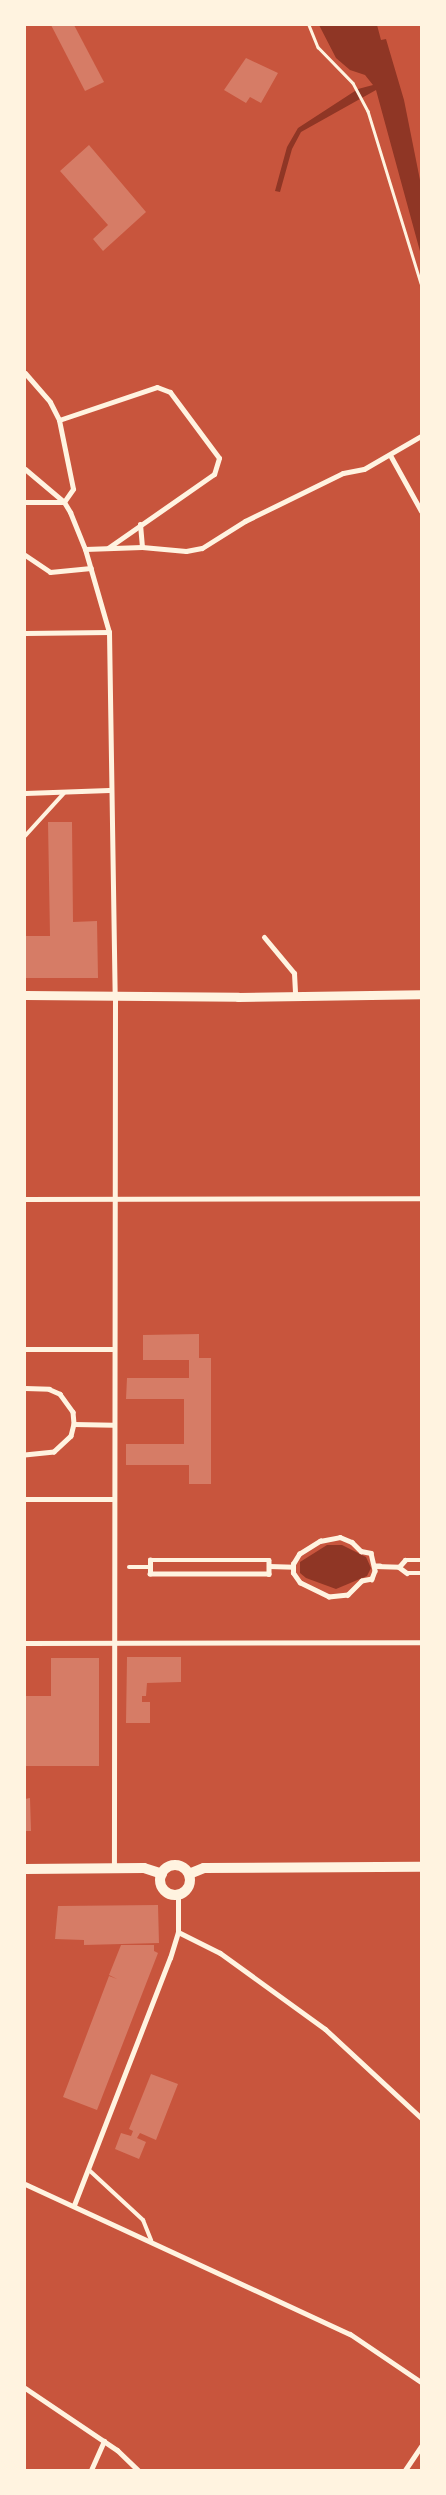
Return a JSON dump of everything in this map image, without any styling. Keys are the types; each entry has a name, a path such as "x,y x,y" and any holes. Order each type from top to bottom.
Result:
{"main road":[{"path":"179,1865 189,1874 187,1890 178,1895 164,1890 162,1874 166,1868 179,1865"},
{"path":"189,1874 204,1868 421,1867"},
{"path":"25,1869 144,1868 162,1874"}],"street":[{"path":"25,373 50,402 59,420 73,489 64,502"},
{"path":"59,420 149,387 170,392 215,450 219,465 214,474 140,524 107,549"},
{"path":"85,550 142,547 186,551 202,548 261,513 343,473 364,469 421,436"},
{"path":"390,455 421,511"},
{"path":"25,469 64,502 85,550 109,632 109,790 115,996 112,1499 114,1868"},
{"path":"25,502 64,502"},
{"path":"140,524 142,547"},
{"path":"25,555 50,572 91,568"},
{"path":"25,633 109,632"},
{"path":"25,793 109,790"},
{"path":"264,937 294,973 295,994"},
{"path":"25,995 421,994"},
{"path":"25,1199 421,1198"},
{"path":"25,1348 113,1349"},
{"path":"25,1388 49,1389 60,1394 73,1412 74,1424 71,1436 54,1452 25,1455"},
{"path":"74,1424 113,1425"},
{"path":"25,1498 112,1499"},
{"path":"292,1567 299,1554 333,1537 346,1539 361,1552 371,1553 378,1566"},
{"path":"150,1560 269,1560 269,1574 150,1574 150,1567 150,1560"},
{"path":"399,1567 405,1560 421,1560"},
{"path":"269,1566 292,1567"},
{"path":"378,1566 399,1567 406,1573 421,1573"},
{"path":"292,1567 300,1583 335,1597 348,1594 362,1581 372,1579 378,1566"},
{"path":"129,1567 150,1567"},
{"path":"25,1643 421,1642"},
{"path":"74,2206 178,1932 178,1895"},
{"path":"178,1932 220,1953 324,2029 421,2118"},
{"path":"25,2184 150,2240 350,2334 421,2382"},
{"path":"25,2388 104,2441 138,2470"},
{"path":"91,2470 104,2441"},
{"path":"405,2470 421,2446"}],"lane":[{"path":"25,836 64,793"},
{"path":"89,2170 144,2220 150,2240"}],"path":[{"path":"309,25 318,47 355,86 364,102 421,283"}],"shaded area":[{"path":"319,25 377,25 381,40 386,39 404,100 421,185 421,255 376,90 301,132 292,149 280,192 275,191 287,147 298,128 358,89 373,85 365,75 350,70 336,58"},
{"path":"327,1545 342,1545 366,1557 371,1568 367,1576 336,1589 306,1578 300,1573 300,1562"}],"building":[{"path":"51,25 74,25 104,82 85,91"},
{"path":"246,58 278,73 261,103 250,97 246,103 224,90"},
{"path":"89,145 146,212 103,251 93,239 108,225 60,171"},
{"path":"48,822 72,822 73,922 97,921 98,978 25,978 25,936 50,936"},
{"path":"199,1334 199,1358 211,1358 211,1484 189,1484 189,1465 126,1465 126,1444 184,1444 184,1399 126,1399 127,1378 189,1378 189,1360 143,1360 143,1335"},
{"path":"127,1657 181,1657 181,1682 147,1683 146,1696 142,1696 142,1702 150,1702 150,1723 126,1723"},
{"path":"51,1658 99,1658 99,1766 25,1766 25,1696 51,1696"},
{"path":"30,1798 31,1831 25,1831 25,1799"},
{"path":"158,1905 159,1943 84,1945 84,1940 55,1939 58,1906"},
{"path":"121,1945 154,1945 154,1951 158,1953 97,2110 63,2097 109,1976 117,1979 109,1975"},
{"path":"151,2074 178,2084 156,2140 140,2133 137,2138 146,2142 139,2159 115,2149 121,2133 131,2136 133,2131 129,2129"}]}
